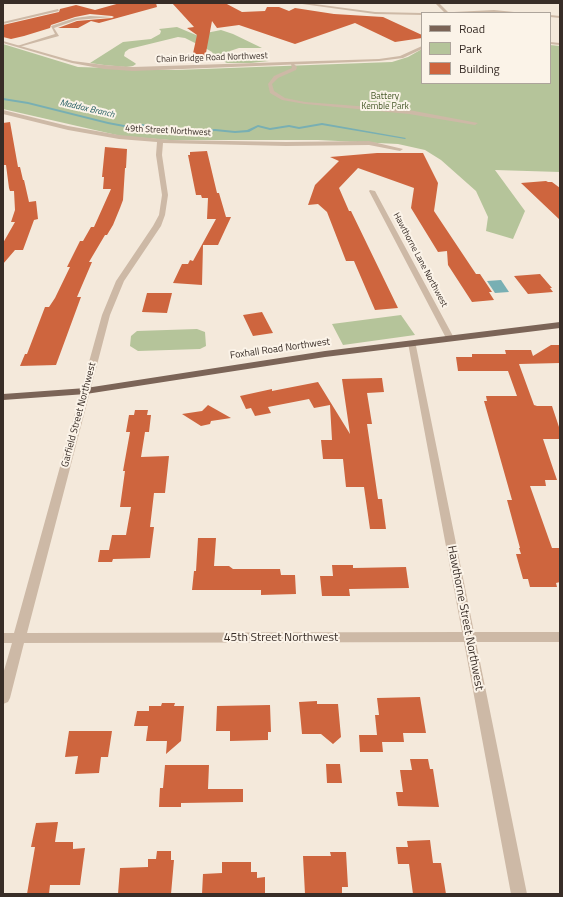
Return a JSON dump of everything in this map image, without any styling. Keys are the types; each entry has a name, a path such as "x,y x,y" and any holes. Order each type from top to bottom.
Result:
{"main road":[{"name":"Foxhall Road Northwest","path":"3,397 86,391 286,359 412,342 560,325"}],"street":[{"path":"297,3 383,13 421,14"},
{"path":"474,12 508,12"},
{"name":"Chain Bridge Road Northwest","path":"3,42 66,61 117,68 185,68 390,59 403,56 421,47"},
{"name":"49th Street Northwest","path":"3,112 86,132 160,142 286,144"},
{"name":"Garfield Street Northwest","path":"3,698 106,315 115,290 127,269 157,226 162,215 164,195 159,155 160,142"},
{"name":"Hawthorne Lane Northwest","path":"372,191 450,338"},
{"name":"Hawthorne Street Northwest","path":"412,342 519,894"},
{"name":"45th Street Northwest","path":"3,638 560,637"}],"lane":[{"path":"437,3 446,12"},
{"path":"3,22 58,10"},
{"path":"19,46 58,35 52,27 76,19 110,17"},
{"path":"293,64 295,67 294,69 276,77 270,84 272,92 284,99 305,103 409,112 475,123"},
{"path":"286,144 368,143 400,149"}],"green space":[{"path":"177,27 196,35 221,30 233,34 262,48 239,48 230,51 228,55 238,59 269,61 227,63 216,58 212,52 205,48 185,38 178,37 129,49 125,52 124,56 136,64 133,66 126,67 90,63 123,42 151,39 160,34 161,31 159,29"},
{"name":"Battery Kemble Park","path":"3,44 78,67 175,70 392,62 408,57 421,50 421,84 551,84 551,45 560,46 560,172 495,170 525,211 513,239 486,231 488,217 476,191 441,160 425,150 398,144 318,140 169,140 121,136 3,109"},
{"path":"401,315 415,335 343,345 332,324"},
{"path":"197,329 205,332 206,346 200,349 138,351 130,346 131,336 137,331"}],"water":[{"path":"501,280 509,292 495,293 487,281"}],"building":[{"path":"120,3 156,3 157,7 99,23 91,21 78,28 58,28 77,21 114,17 90,14 51,25 50,28 24,36 11,39 3,37 3,25 59,12 60,9 76,5 95,10"},
{"path":"172,3 225,3 242,12 265,11 267,7 279,7 289,11 295,8 334,14 383,17 421,35 421,38 395,42 355,23 295,44 239,25 217,28 212,21 205,58 192,58 197,35 187,28 194,27"},
{"path":"10,122 18,167 20,167 29,202 36,201 38,219 34,220 23,250 15,250 3,264 3,243 15,222 11,222 15,210 14,191 10,191 6,165 3,165 3,123"},
{"path":"105,147 127,149 123,200 120,208 113,225 107,235 105,235 89,262 92,262 77,297 81,297 56,365 20,366 25,354 27,354 45,307 49,307 55,298 70,267 67,267 80,241 83,241 91,227 94,227 111,189 103,189 104,177 102,177"},
{"path":"207,151 217,193 219,193 226,217 231,217 218,245 203,245 202,285 173,283 182,264 188,264 190,260 193,261 216,219 207,219 208,198 202,198 201,195 196,195 188,155 190,155 190,152"},
{"path":"377,153 423,153 438,183 434,211 476,274 480,274 492,292 489,292 494,300 472,302 448,265 447,251 438,252 411,208 414,188 358,168 339,188 398,308 375,310 354,261 346,261 327,212 318,204 308,205 315,185 339,161 330,157"},
{"path":"552,182 560,188 560,220 521,183"},
{"path":"540,274 552,288 550,288 553,292 528,294 514,276"},
{"path":"147,293 172,293 167,313 142,312"},
{"path":"262,312 273,333 253,336 243,315"},
{"path":"551,345 560,345 560,363 519,364 534,405 552,406 560,430 560,439 543,439 557,480 545,480 546,486 530,486 552,548 560,548 560,582 556,583 557,587 530,587 528,579 523,579 516,554 521,554 507,500 512,500 484,401 487,401 486,396 517,396 508,371 458,371 456,357 472,357 472,354 506,354 505,350 531,350 533,356"},
{"path":"382,378 384,392 367,393 372,424 367,424 378,499 382,499 386,529 370,529 364,487 346,487 343,459 323,459 321,440 332,440 330,405 314,408 309,399 268,407 271,413 255,416 251,408 246,409 240,396 272,389 272,391 318,382 350,434 342,379"},
{"path":"208,405 231,418 211,421 210,424 201,426 182,414 202,411"},
{"path":"135,410 148,410 147,415 151,415 149,432 145,432 141,457 169,456 165,493 154,493 150,527 154,527 150,558 113,559 112,562 98,562 100,550 109,550 112,535 126,535 131,507 120,507 125,471 123,471 130,432 126,432 129,415 134,415"},
{"path":"198,538 216,538 214,566 229,566 233,569 280,569 281,575 295,575 296,594 261,595 261,590 192,590 194,571 196,571"},
{"path":"332,565 353,565 353,568 406,567 409,588 349,589 350,596 322,596 320,576 333,576"},
{"path":"420,697 426,733 403,733 404,742 382,742 383,752 360,752 359,735 377,735 375,715 379,715 377,698"},
{"path":"317,701 317,704 338,704 341,737 333,744 321,734 302,734 299,702"},
{"path":"162,703 175,703 174,706 184,706 181,741 166,754 167,741 146,741 148,726 134,726 137,711 149,711 149,706 161,706"},
{"path":"270,705 271,732 268,732 268,740 230,741 230,731 216,731 217,706"},
{"path":"69,731 112,731 108,757 101,757 99,773 75,774 78,756 65,757"},
{"path":"410,759 428,759 430,769 433,769 439,807 398,806 396,792 403,792 400,770 412,770"},
{"path":"326,764 340,764 342,783 327,783"},
{"path":"165,765 209,765 208,789 243,789 243,802 181,803 181,807 159,807 160,788 163,788"},
{"path":"58,822 55,842 73,842 73,849 85,848 80,885 50,885 49,894 27,894 35,847 31,847 36,823"},
{"path":"430,840 433,863 441,863 446,894 413,894 409,864 398,864 396,847 408,847 407,841"},
{"path":"157,851 171,851 171,860 174,860 171,894 118,894 120,868 148,867 148,859 156,859"},
{"path":"330,852 346,852 348,887 342,887 342,894 305,894 303,856 331,856"},
{"path":"222,862 251,862 251,872 257,872 257,878 265,877 265,894 202,894 203,874 222,873"}],"waterway":[{"name":"Maddox Branch","path":"3,99 28,103 108,123 124,126 142,125 172,132 215,130 235,132 248,131 258,126 270,129 289,126 299,128 322,124 405,138"}]}
